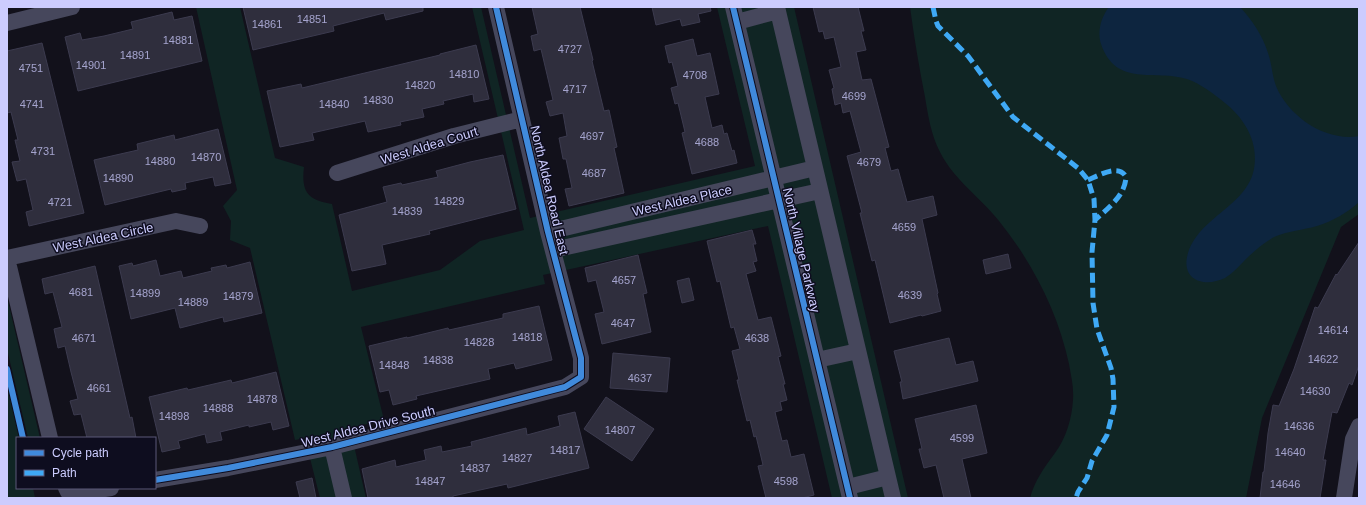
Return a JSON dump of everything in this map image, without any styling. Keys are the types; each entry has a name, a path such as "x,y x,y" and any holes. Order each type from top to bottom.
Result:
{"street":[{"path":"7,23 72,7"},
{"name":"North Aldea Road East","path":"496,7 548,232 581,358 580,377"},
{"name":"North Village Parkway","path":"888,477 849,492 735,14 777,9 893,498"},
{"name":"West Aldea Court","path":"337,173 454,136 522,119"},
{"name":"West Aldea Place","path":"548,232 815,168"},
{"name":"West Aldea Place","path":"553,250 820,191"},
{"name":"West Aldea Circle","path":"7,258 176,221 200,226"},
{"path":"7,258 50,437"},
{"path":"817,360 858,351"},
{"name":"West Aldea Drive South","path":"156,480 228,468 332,447 565,388 580,377"},
{"path":"1344,498 1353,439 1359,426"},
{"path":"332,447 344,498"},
{"path":"67,490 86,492 105,489"}],"green space":[{"path":"196,7 240,7 275,158 304,167 304,183 305,189 308,193 317,200 332,204 352,291 440,270 480,241 524,230 472,7 481,7 530,218 755,166 717,7 794,7 908,498 832,498 768,226 543,275 545,284 361,327 384,420 350,428 366,498 320,498 305,438 295,440 250,248 230,240 231,221 223,206 237,190"},
{"path":"910,7 1359,7 1359,214 1341,227 1262,418 1246,498 1030,498 1034,485 1059,447 1070,421 1073,395 1069,364 1058,325 1051,307 1033,271 1011,237 992,212 952,171 940,152 932,132 929,118"},
{"path":"7,297 40,437 28,437 7,349"},
{"path":"7,381 21,437 16,437 16,489 33,489 35,498 7,498"}],"water":[{"path":"1109,7 1240,7 1249,17 1263,40 1276,86 1290,108 1310,125 1322,131 1346,137 1359,136 1359,202 1350,210 1329,222 1274,237 1259,247 1225,278 1209,282 1202,282 1196,279 1187,270 1186,262 1188,253 1195,238 1205,226 1241,194 1249,182 1254,167 1254,148 1252,141 1244,123 1235,112 1216,96 1197,84 1187,79 1175,76 1138,74 1126,72 1116,67 1108,58 1101,44 1099,35 1100,25"}],"building":[{"path":"243,7 423,7 423,11 386,20 384,13 333,26 334,31 253,50"},
{"path":"532,7 580,7 604,111 609,110 617,147 614,148 624,193 569,206 565,189 572,188 566,159 563,159 559,138 567,136 563,113 550,116 546,102 553,100 541,49 534,51 531,36 538,34"},
{"path":"652,7 710,7 711,11 698,14 700,22 682,26 680,19 656,25"},
{"path":"813,7 858,7 864,31 861,31 866,50 856,52 862,80 871,79 889,147 885,148 891,171 898,169 907,202 933,196 937,215 922,219 941,311 890,323 875,260 872,261 860,213 862,213 847,156 861,152 850,111 843,113 841,103 835,105 832,89 834,88 829,70 841,67 834,37 825,39 823,31 819,32"},
{"path":"172,12 174,20 192,16 202,61 78,91 65,37 80,33 82,40 104,36 133,29 131,22"},
{"path":"693,39 697,56 710,53 719,94 705,97 712,128 722,125 724,134 727,133 732,151 734,150 737,163 692,174 682,133 685,132 678,103 675,104 671,88 678,86 672,62 669,63 665,46"},
{"path":"42,43 84,213 29,226 26,212 33,210 26,179 17,181 12,162 20,161 15,140 18,140 11,112 7,113 7,51"},
{"path":"476,45 489,99 474,102 473,94 443,101 444,104 422,109 424,117 400,122 401,125 368,132 365,121 312,133 314,140 280,147 267,91 301,84 302,88"},
{"path":"218,129 231,183 215,186 213,177 185,183 186,189 172,192 171,189 105,205 94,160 138,150 137,144 174,135 175,140"},
{"path":"503,155 516,209 429,231 430,234 382,245 386,264 352,271 339,215 387,202 383,187 401,183 402,185 438,177 436,171"},
{"path":"752,230 756,244 753,244 757,261 753,262 756,271 746,274 758,320 771,317 781,356 778,357 785,384 783,384 787,400 780,402 782,410 775,412 782,441 787,440 791,457 804,454 814,495 802,498 766,498 758,466 763,465 756,436 754,437 750,420 747,421 737,380 739,380 732,351 740,349 734,327 731,328 720,281 717,282 707,241"},
{"path":"1359,242 1359,365 1352,385 1349,383 1337,413 1332,412 1323,460 1326,460 1320,498 1260,498 1273,405 1279,406 1294,369 1315,307 1318,308 1336,274 1337,275"},
{"path":"1008,254 1011,268 986,274 983,260"},
{"path":"638,255 647,293 643,294 651,332 602,344 595,314 604,312 596,280 588,282 585,268"},
{"path":"156,260 160,276 181,271 183,278 212,271 211,268 226,265 227,268 250,262 262,313 224,322 223,317 180,328 175,308 131,319 119,266 132,263 133,266"},
{"path":"95,266 130,418 132,417 136,437 87,437 81,414 74,415 70,401 78,399 65,346 58,348 54,329 62,327 53,292 45,294 42,279"},
{"path":"689,278 694,300 682,303 677,281"},
{"path":"539,306 552,360 516,369 514,363 488,369 490,379 416,396 417,399 393,405 389,390 380,392 369,346 448,328 449,330 503,318 503,314"},
{"path":"949,338 956,365 973,361 978,381 903,399 900,382 902,382 894,351"},
{"path":"613,353 670,358 667,392 610,388"},
{"path":"276,372 289,426 273,430 271,422 249,427 249,425 220,432 222,440 207,443 205,434 178,441 180,448 162,452 149,397 231,380 232,383"},
{"path":"606,397 654,429 632,461 584,429"},
{"path":"976,405 987,453 962,459 971,498 944,498 936,465 924,468 919,449 922,449 915,419"},
{"path":"575,412 589,468 508,488 507,484 453,496 453,498 368,498 362,469 395,460 396,467 426,460 424,450 441,446 442,452 472,446 471,442 526,428 527,435 560,426 558,416"},
{"path":"312,478 316,498 300,498 296,482"}],"marked path":[{"path":"933,7 938,26 968,56 1013,117 1078,168 1088,180 1094,199 1095,220 1092,252 1093,303 1097,329 1111,368 1114,407 1107,435 1092,461 1087,478 1076,498"},
{"path":"1088,180 1114,171 1119,171 1126,177 1123,190 1119,196 1095,220"}],"cycle path":[{"path":"156,480 228,468 332,447 565,387 581,377 581,358 548,232 496,7"},
{"path":"733,7 850,498"},
{"path":"7,369 23,437"}]}
